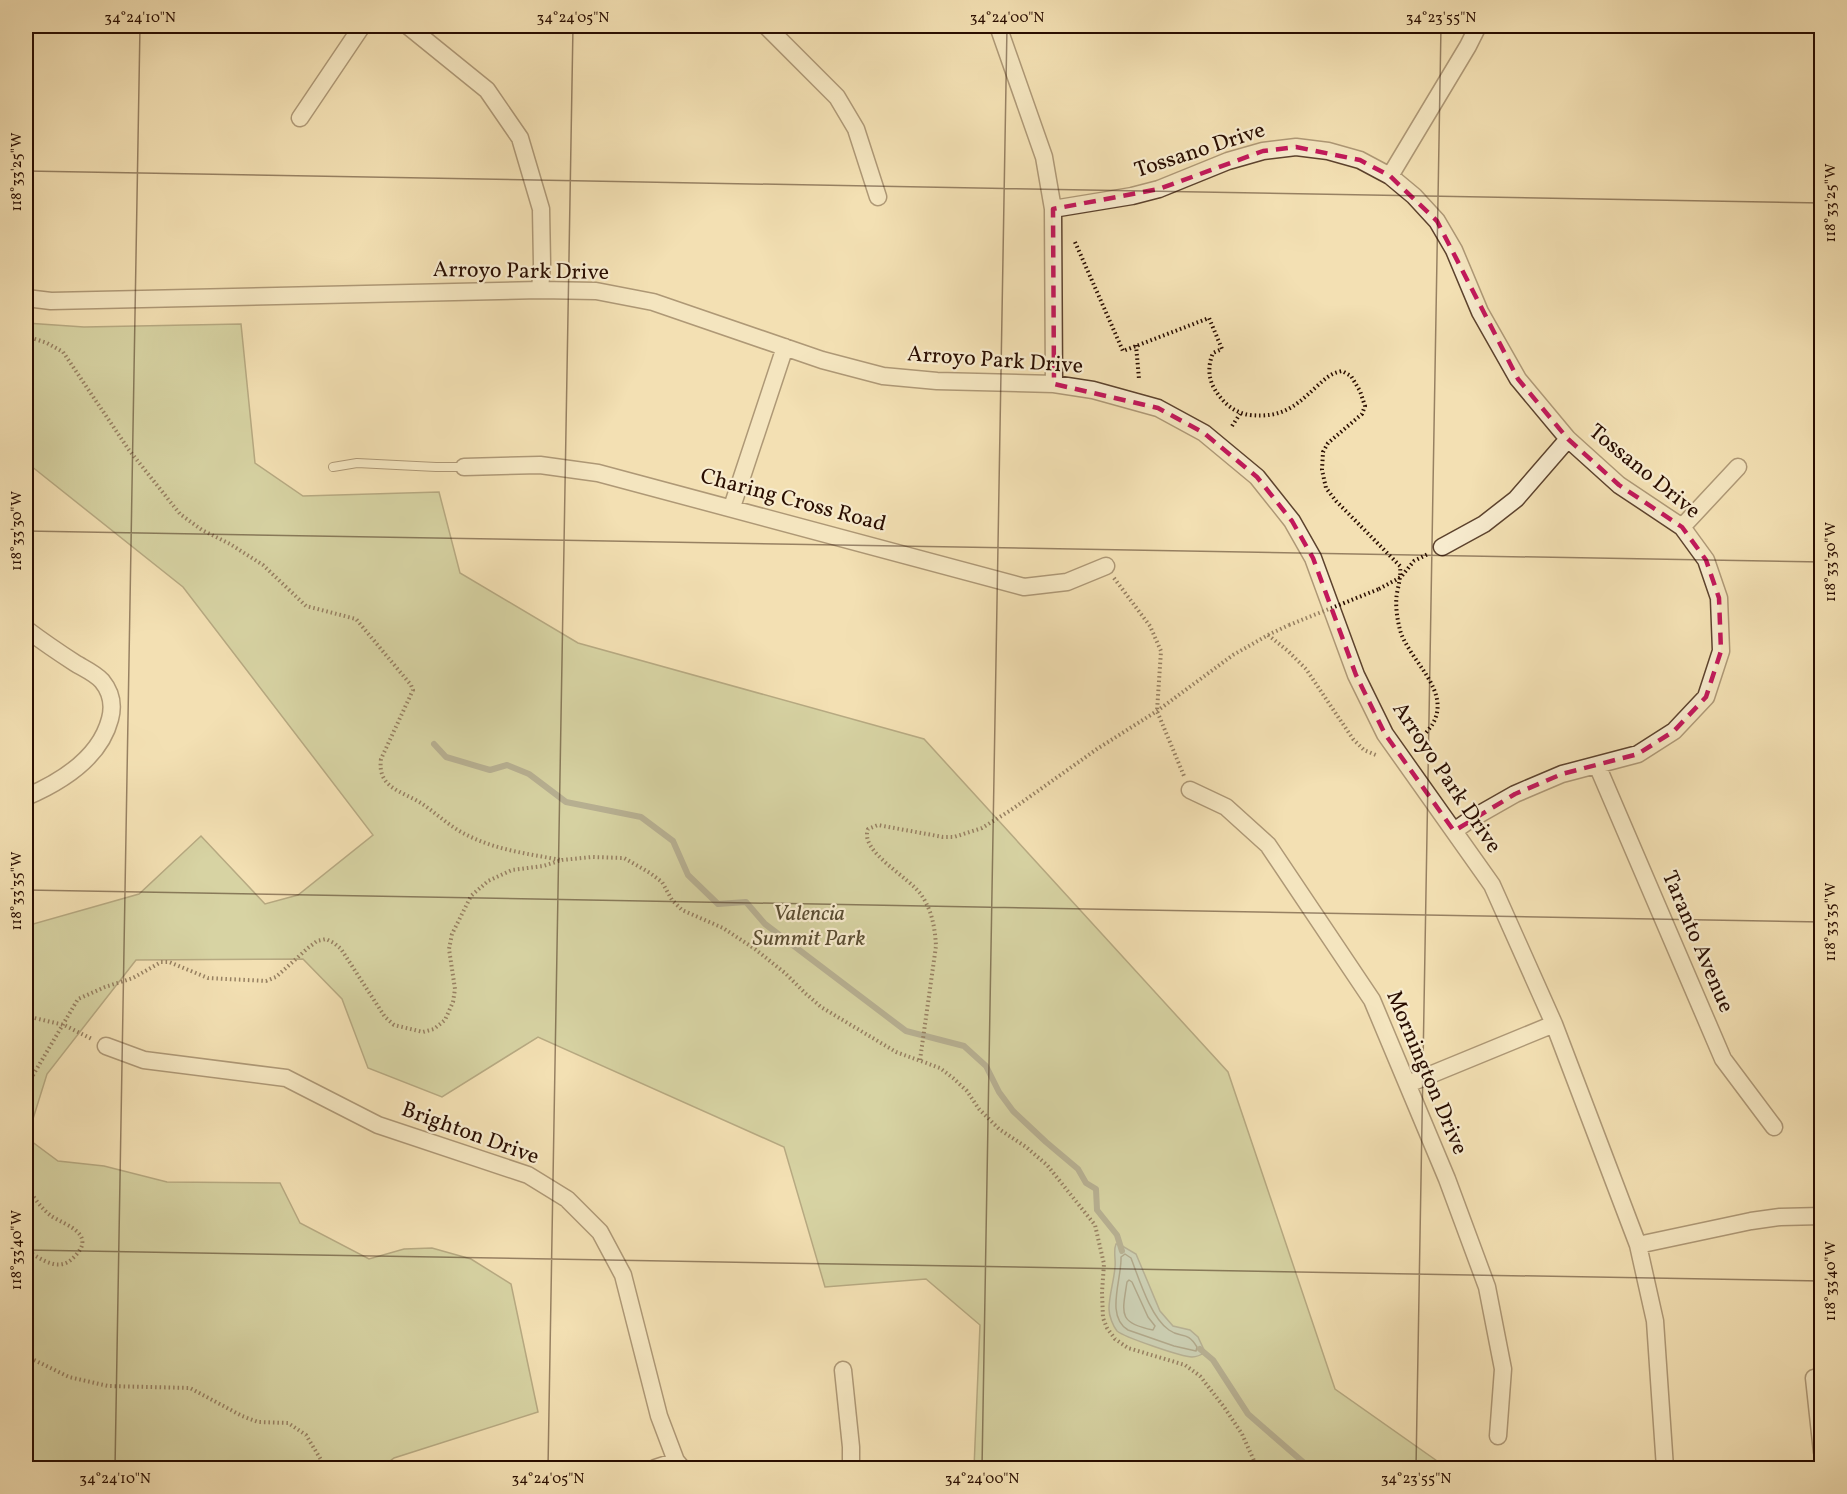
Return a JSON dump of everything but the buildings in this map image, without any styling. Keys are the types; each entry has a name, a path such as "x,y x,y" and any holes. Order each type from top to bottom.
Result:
{"street":[{"path":"300,118 362,26"},
{"path":"408,26 487,90 520,138 541,209 540,290"},
{"path":"766,26 837,97 856,129 878,197"},
{"path":"998,26 1044,156 1053,209 1054,384"},
{"path":"1390,176 1478,26"},
{"name":"Tossano Drive","path":"1053,209 1098,203 1159,189 1228,161 1263,150 1296,147 1328,151 1360,160 1390,176 1414,196 1437,221 1454,250 1480,312 1518,379 1568,440 1619,485 1682,527 1706,560 1719,598 1721,651 1706,697 1674,731 1638,754 1562,774 1515,794 1454,831"},
{"name":"Arroyo Park Drive","path":"26,298 51,301 540,290 596,291 653,302 822,360 883,375 937,381 1054,384 1094,390 1158,408 1204,433 1257,477 1292,521 1312,558 1356,675 1385,734 1492,885 1554,1024 1638,1245 1655,1321 1665,1468"},
{"path":"732,507 785,347"},
{"path":"1442,547 1484,524 1516,499 1568,440"},
{"name":"Charing Cross Road","path":"464,466 540,465 598,472 1024,586 1067,582 1106,566"},
{"path":"1682,527 1738,467"},
{"path":"26,629 100,678 111,694 111,714 106,734 94,751 73,770 26,797"},
{"name":"Taranto Avenue","path":"1597,765 1723,1059 1774,1127"},
{"name":"Mornington Drive","path":"1190,790 1226,807 1268,846 1372,1000 1447,1179 1487,1287 1503,1369 1498,1436"},
{"path":"1408,1084 1554,1024"},
{"name":"Brighton Drive","path":"106,1047 144,1060 286,1078 378,1125 528,1175 567,1199 600,1232 623,1275 659,1416 679,1465"},
{"path":"1638,1245 1751,1221 1780,1217 1821,1216"},
{"path":"843,1370 852,1447 851,1468"},
{"path":"1814,1378 1821,1452"},
{"path":"656,1468 679,1465"}],"lane":[{"path":"333,467 357,463 464,466"}],"path":[{"path":"1075,242 1123,351 1209,318 1222,349 1213,353 1209,363 1211,381 1225,404 1240,414 1260,416 1278,414 1303,399 1334,372 1342,371 1351,376 1365,406 1362,414 1328,443 1323,452 1322,470 1326,488 1336,501 1400,566 1401,577 1396,612 1401,632 1412,654 1434,687 1438,702 1437,714 1432,725 1417,743"},
{"path":"26,336 47,343 63,352 129,450 180,514 201,530 230,544 263,565 306,606 356,619 411,685 413,690 381,759 380,769 395,791 418,801 464,834 486,844 562,860"},
{"path":"1136,345 1139,379"},
{"path":"1232,426 1240,414"},
{"path":"920,1060 936,946 935,930 931,914 915,886 873,852 867,840 868,829 878,825 943,837 961,836 982,828 1157,711 1233,655 1289,625 1378,589 1401,577 1414,561 1442,547"},
{"path":"1106,566 1150,626 1161,651 1157,711 1190,790"},
{"path":"1268,635 1306,669 1353,739 1364,750 1376,755"},
{"path":"26,1087 78,999 134,978 161,962 169,962 208,978 266,981 276,977 317,941 326,939 341,949 385,1017 394,1025 423,1032 434,1029 445,1020 453,1002 454,989 449,950 452,934 471,896 488,881 513,870 543,866 562,860 592,857 624,858 662,882 672,900 682,910 738,937 785,973 821,1007 896,1052 940,1068 954,1078 999,1129 1047,1165 1095,1225 1104,1264 1103,1318 1115,1340 1128,1348 1185,1365 1200,1376 1242,1434 1256,1465 1260,1468"},
{"path":"26,1016 64,1024 106,1047"},
{"path":"26,1186 50,1215 79,1232 82,1239 82,1247 76,1255 68,1262 58,1265 47,1262 26,1250"},
{"path":"26,1356 69,1377 108,1386 190,1388 258,1422 288,1423 306,1435 326,1468"}],"highlighted area":[{"path":"1296,147 1360,160 1390,176 1437,221 1518,379 1568,439 1619,485 1682,527 1706,560 1719,598 1721,651 1706,697 1674,731 1638,754 1562,774 1515,794 1454,831 1385,734 1356,675 1313,558 1292,521 1257,477 1204,433 1158,408 1054,384 1053,209 1159,189 1263,151"}],"green space":[{"name":"Valencia Summit Park","path":"26,323 84,327 241,324 255,463 303,496 439,492 460,573 578,643 924,739 1228,1072 1335,1389 1447,1468 974,1468 980,1325 926,1279 825,1287 784,1147 538,1037 442,1097 368,1068 342,999 303,959 136,960 47,1074 27,1138 58,1161 104,1166 167,1182 280,1183 300,1223 369,1259 404,1249 432,1248 471,1259 511,1284 538,1412 394,1458 381,1468 26,1468 26,926 139,894 201,836 265,904 298,895 373,835 183,587 26,462"}],"water":[{"path":"1116,1244 1136,1254 1160,1311 1173,1326 1190,1330 1198,1337 1205,1352 1196,1357 1186,1356 1141,1342 1117,1331 1111,1321 1109,1309"}],"waterway":[{"path":"434,744 446,757 490,770 507,765 529,774 566,802 641,817 673,841 688,875 718,904 746,902 765,924 906,1031 964,1046 986,1066 999,1092 1013,1111 1078,1169 1086,1183 1096,1189 1097,1210 1117,1235 1122,1251"},
{"path":"1200,1349 1213,1360 1248,1414 1310,1468"}]}
